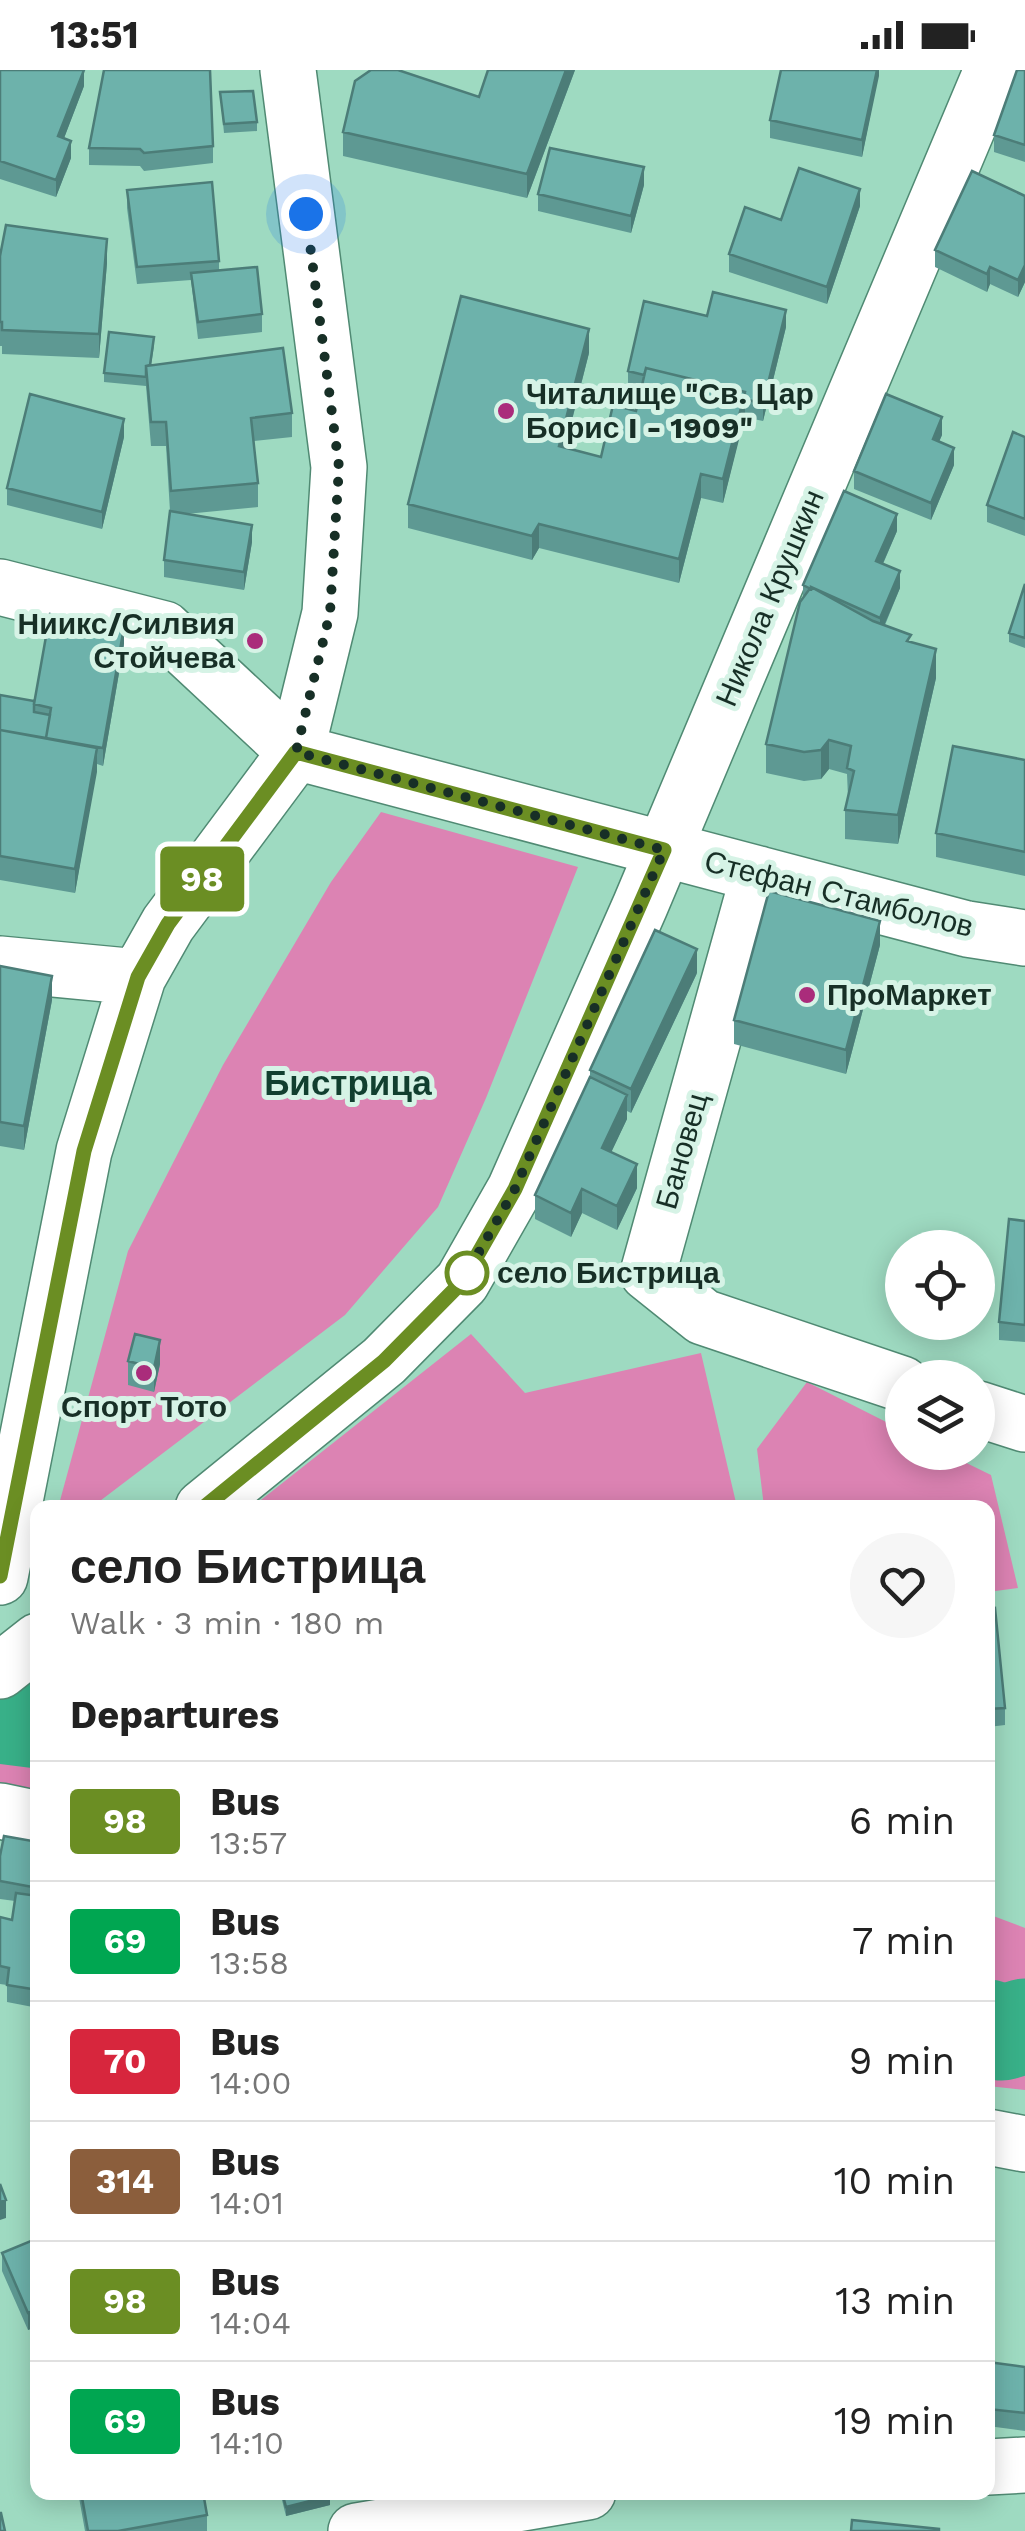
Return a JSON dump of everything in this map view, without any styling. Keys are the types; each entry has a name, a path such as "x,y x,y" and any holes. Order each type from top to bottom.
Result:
{"street":[{"path":"0,1576 84,1151 138,977 168,924 296,752 330,613 339,467 288,70"},
{"name":"Никола Крушкин","path":"212,1500 384,1361 462,1282 515,1189 664,850 992,70"},
{"name":"Стефан Стамболов","path":"0,587 164,629 296,752 967,928 1025,938"},
{"name":"Бановец","path":"758,874 648,1273 703,1317 885,1378"},
{"path":"0,964 138,977"},
{"path":"995,1415 1025,1424"},
{"path":"0,1671 30,1647"},
{"path":"0,1811 30,1817"},
{"path":"995,2139 1025,2144"},
{"path":"995,2467 1025,2465"},
{"path":"357,2518 517,2500"}],"shaded area":[{"path":"381,812 578,867 438,1207 345,1315 101,1500 60,1500 128,1251 223,1065 331,882"},
{"path":"471,1334 525,1393 701,1353 735,1500 261,1500"},
{"path":"807,1382 885,1421 885,1470 981,1470 991,1475 1018,1588 995,1591 995,1500 763,1500 757,1449"},
{"path":"30,1688 30,1790 0,1784 0,1713"},
{"path":"995,1917 1025,1928 1025,2090 995,2087"}],"building":[{"path":"0,70 84,70 58,136 71,141 56,180 0,161"},
{"path":"104,70 210,70 213,146 144,153 140,149 89,148"},
{"path":"371,70 398,70 479,97 488,70 566,70 527,174 343,132 355,81"},
{"path":"781,70 877,70 862,140 770,120"},
{"path":"1017,70 1025,70 1025,145 994,135"},
{"path":"253,91 257,122 224,124 220,92"},
{"path":"550,148 644,167 631,216 538,194"},
{"path":"799,168 860,189 827,287 729,254 745,207 781,220"},
{"path":"972,171 1025,196 1025,265 1018,280 990,267 987,274 935,250"},
{"path":"212,182 219,261 137,267 127,190"},
{"path":"6,225 107,239 99,334 2,330 0,256"},
{"path":"257,267 262,314 198,322 191,273"},
{"path":"713,292 786,310 763,404 745,399 745,392 646,368 644,375 628,371 644,301 707,316"},
{"path":"461,296 589,329 559,446 601,457 613,405 636,411 646,368 745,392 723,479 701,474 679,559 539,524 532,536 408,504"},
{"path":"109,332 154,337 146,377 104,373"},
{"path":"283,348 292,413 251,418 258,483 171,491 166,422 151,422 146,366"},
{"path":"30,394 124,419 102,512 7,488"},
{"path":"886,394 942,417 933,439 954,448 931,503 854,471"},
{"path":"1013,432 1025,437 1025,519 987,505"},
{"path":"844,491 897,514 876,561 900,571 880,618 803,585"},
{"path":"170,511 252,525 244,572 164,560"},
{"path":"1025,584 1025,638 1009,633"},
{"path":"811,587 873,621 911,635 907,641 936,649 898,815 845,810 854,771 847,768 851,746 829,740 821,750 804,752 766,744 800,602"},
{"path":"50,614 124,627 103,748 46,738 51,708 34,704"},
{"path":"0,695 34,701 34,712 50,715 46,738 0,730"},
{"path":"0,730 97,748 75,869 0,856"},
{"path":"953,746 1025,760 1025,852 936,833"},
{"name":"ПроМаркет","path":"769,891 880,921 846,1050 734,1020"},
{"path":"655,930 697,949 631,1089 590,1070"},
{"path":"0,966 52,976 24,1126 0,1122"},
{"path":"590,1077 627,1095 602,1148 637,1164 617,1206 582,1189 571,1213 535,1195"},
{"path":"1009,1219 1025,1221 1025,1325 999,1322"},
{"path":"135,1334 160,1340 154,1368 128,1361"},
{"path":"995,1608 1005,1708 995,1709"},
{"path":"4,1836 30,1841 30,1887 0,1881"},
{"path":"16,1893 30,1895 30,1989 7,1985 9,1968 0,1966 0,1917 12,1920"},
{"path":"30,2241 30,2312 28,2313 2,2253"},
{"path":"995,2363 1025,2367 1025,2413 995,2410"},
{"path":"82,2500 204,2500 207,2515 118,2531 88,2531"},
{"path":"284,2500 314,2500 286,2507"},
{"path":"852,2520 939,2529 939,2531 851,2531"}],"waterway":[{"path":"0,1716 30,1720"},
{"path":"995,2030 1002,2033 1025,2026"}],"bus line":[{"name":"98","path":"0,1576 84,1151 138,977 168,924 296,752 664,850 515,1189 462,1282 384,1361 213,1500"}],"place":[{"name":"Читалище \"Св. Цар Борис I - 1909\"","path":"506,411"},
{"name":"Ниикс/Силвия Стойчева","path":"255,641"},
{"name":"ПроМаркет","path":"807,995"},
{"name":"село Бистрица","path":"467,1273"},
{"name":"Спорт Тото","path":"144,1373"}],"district":[{"name":"Бистрица","path":"348,1083"}],"route":[{"path":"306,214 339,467 330,613 296,752 664,850 515,1189 462,1282 467,1273"}]}
